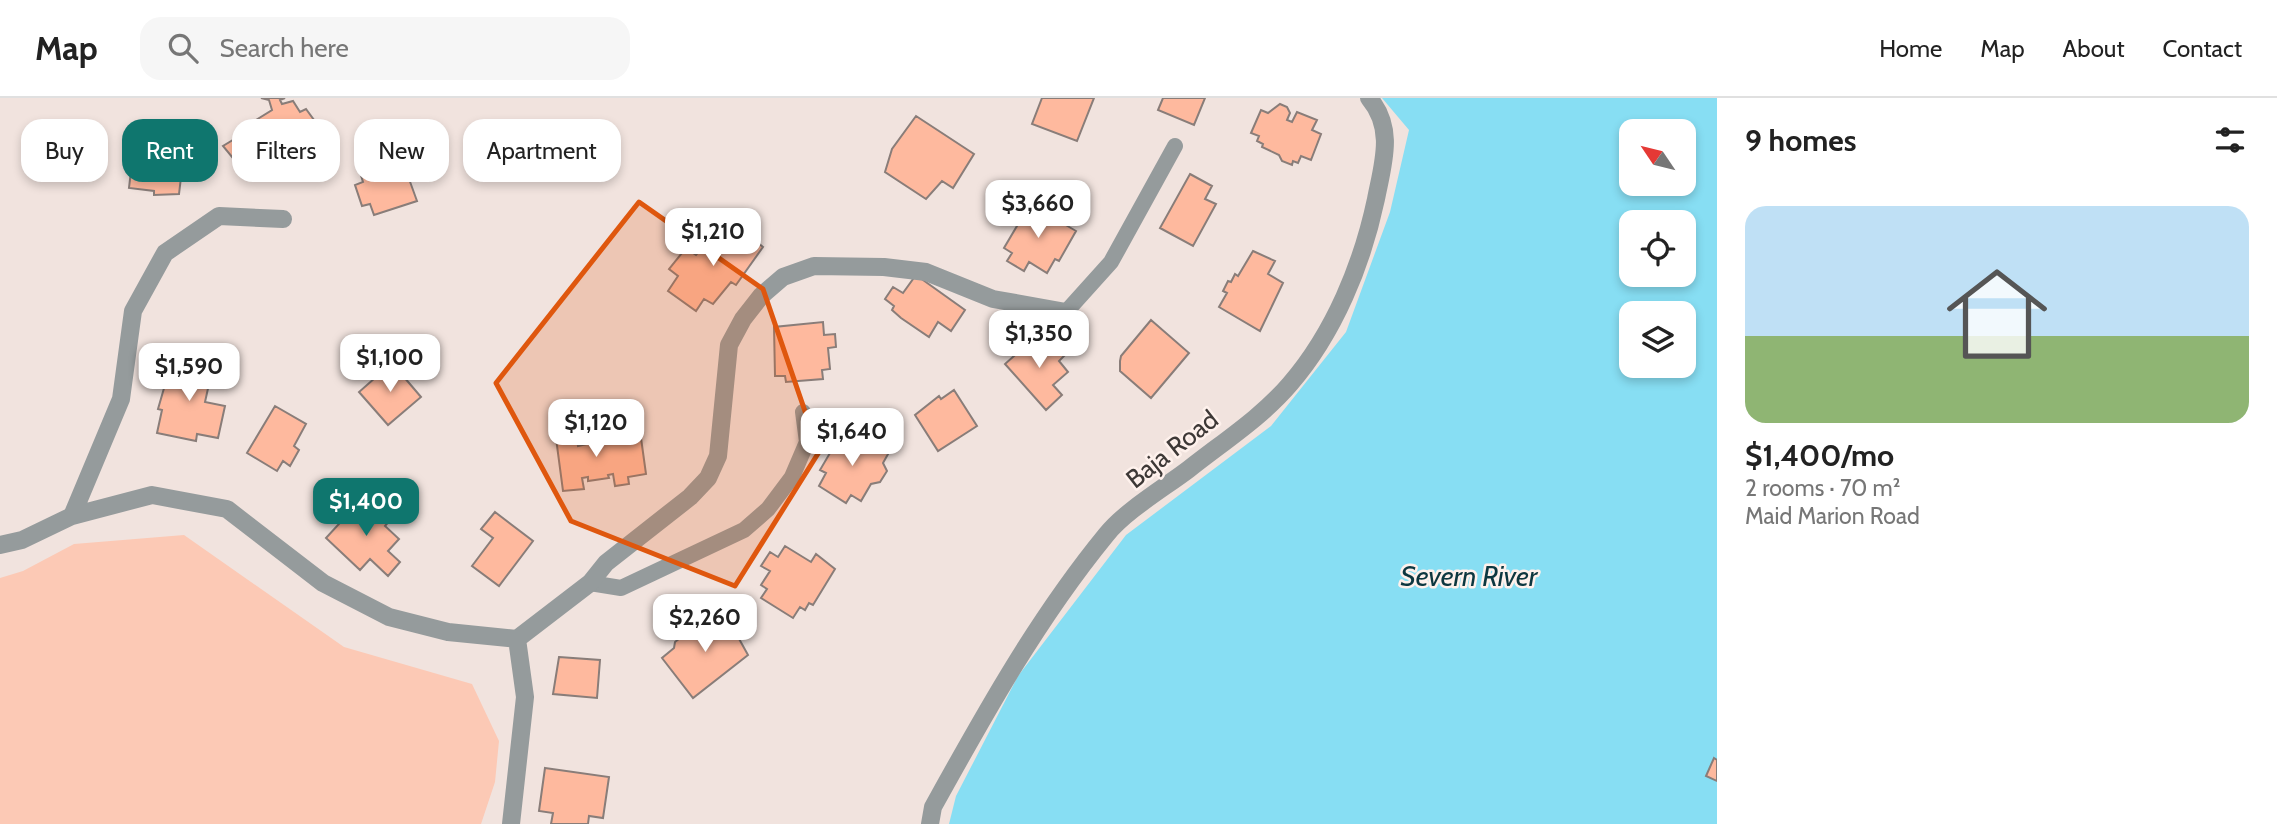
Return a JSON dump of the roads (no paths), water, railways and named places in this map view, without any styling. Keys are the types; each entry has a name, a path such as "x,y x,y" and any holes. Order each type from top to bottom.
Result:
{"street":[{"name":"Baja Road","path":"930,824 933,807 1005,676 1108,533 1265,409 1290,384 1327,329 1353,276 1374,205 1385,153 1386,132 1381,117 1369,98"},
{"path":"72,516 121,399 133,311 165,253 219,216 284,219"},
{"path":"0,545 22,540 72,516 152,495 227,509 323,583 389,617 448,632 517,639 590,583 606,563 690,497 708,478 718,456 729,345 743,319 761,296 783,277 814,266 884,267 926,272 993,299 1066,312"},
{"path":"511,824 525,697 517,639"}],"lane":[{"path":"1066,312 1111,262 1175,146"},
{"path":"590,583 621,588 744,530 768,509 792,477 807,442 803,412"}],"water":[{"name":"Severn River","path":"1382,98 1717,98 1717,824 949,824 956,796 1018,676 1126,535 1271,426 1346,332 1390,212 1409,130"}]}
